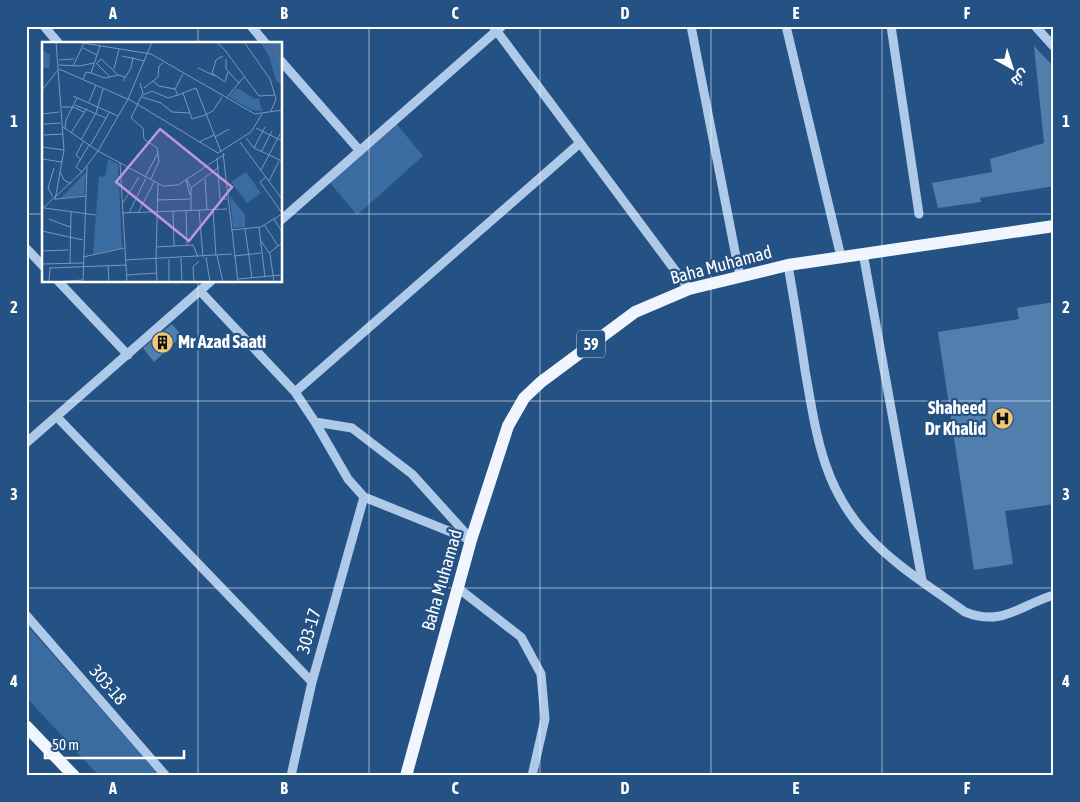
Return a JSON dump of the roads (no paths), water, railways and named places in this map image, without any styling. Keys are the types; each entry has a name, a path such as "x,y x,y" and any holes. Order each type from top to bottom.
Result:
{"main road":[{"name":"Baha Muhamad","path":"406,776 471,540 508,426 524,398 548,376 635,312 689,289 788,265 1054,226"},
{"path":"26,726 74,776"},
{"path":"48,750 68,776"}],"street":[{"path":"44,26 57,42"},
{"path":"251,26 264,42"},
{"path":"691,26 740,277"},
{"path":"786,26 841,257"},
{"path":"891,26 919,214"},
{"path":"1035,26 1054,47"},
{"path":"282,219 497,28 689,289"},
{"path":"282,62 360,151"},
{"path":"295,392 580,142"},
{"path":"26,248 42,264"},
{"path":"863,253 922,580"},
{"path":"788,265 817,438 828,473 844,505 866,534 893,560 965,612 976,616 1000,617 1038,599 1054,595"},
{"path":"59,282 128,355"},
{"path":"26,443 210,282"},
{"path":"200,291 295,392 348,479 364,497 471,540"},
{"path":"56,417 312,682"},
{"path":"315,422 352,428 412,474 471,540"},
{"name":"303-17","path":"291,776 312,682 364,497"},
{"path":"458,588 521,637 541,674 545,719 532,776"},
{"name":"303-18","path":"26,615 166,776"}],"place":[{"name":"Mr Azad Saati","path":"162,342"},
{"name":"Shaheed Dr Khalid","path":"1002,418"}]}
